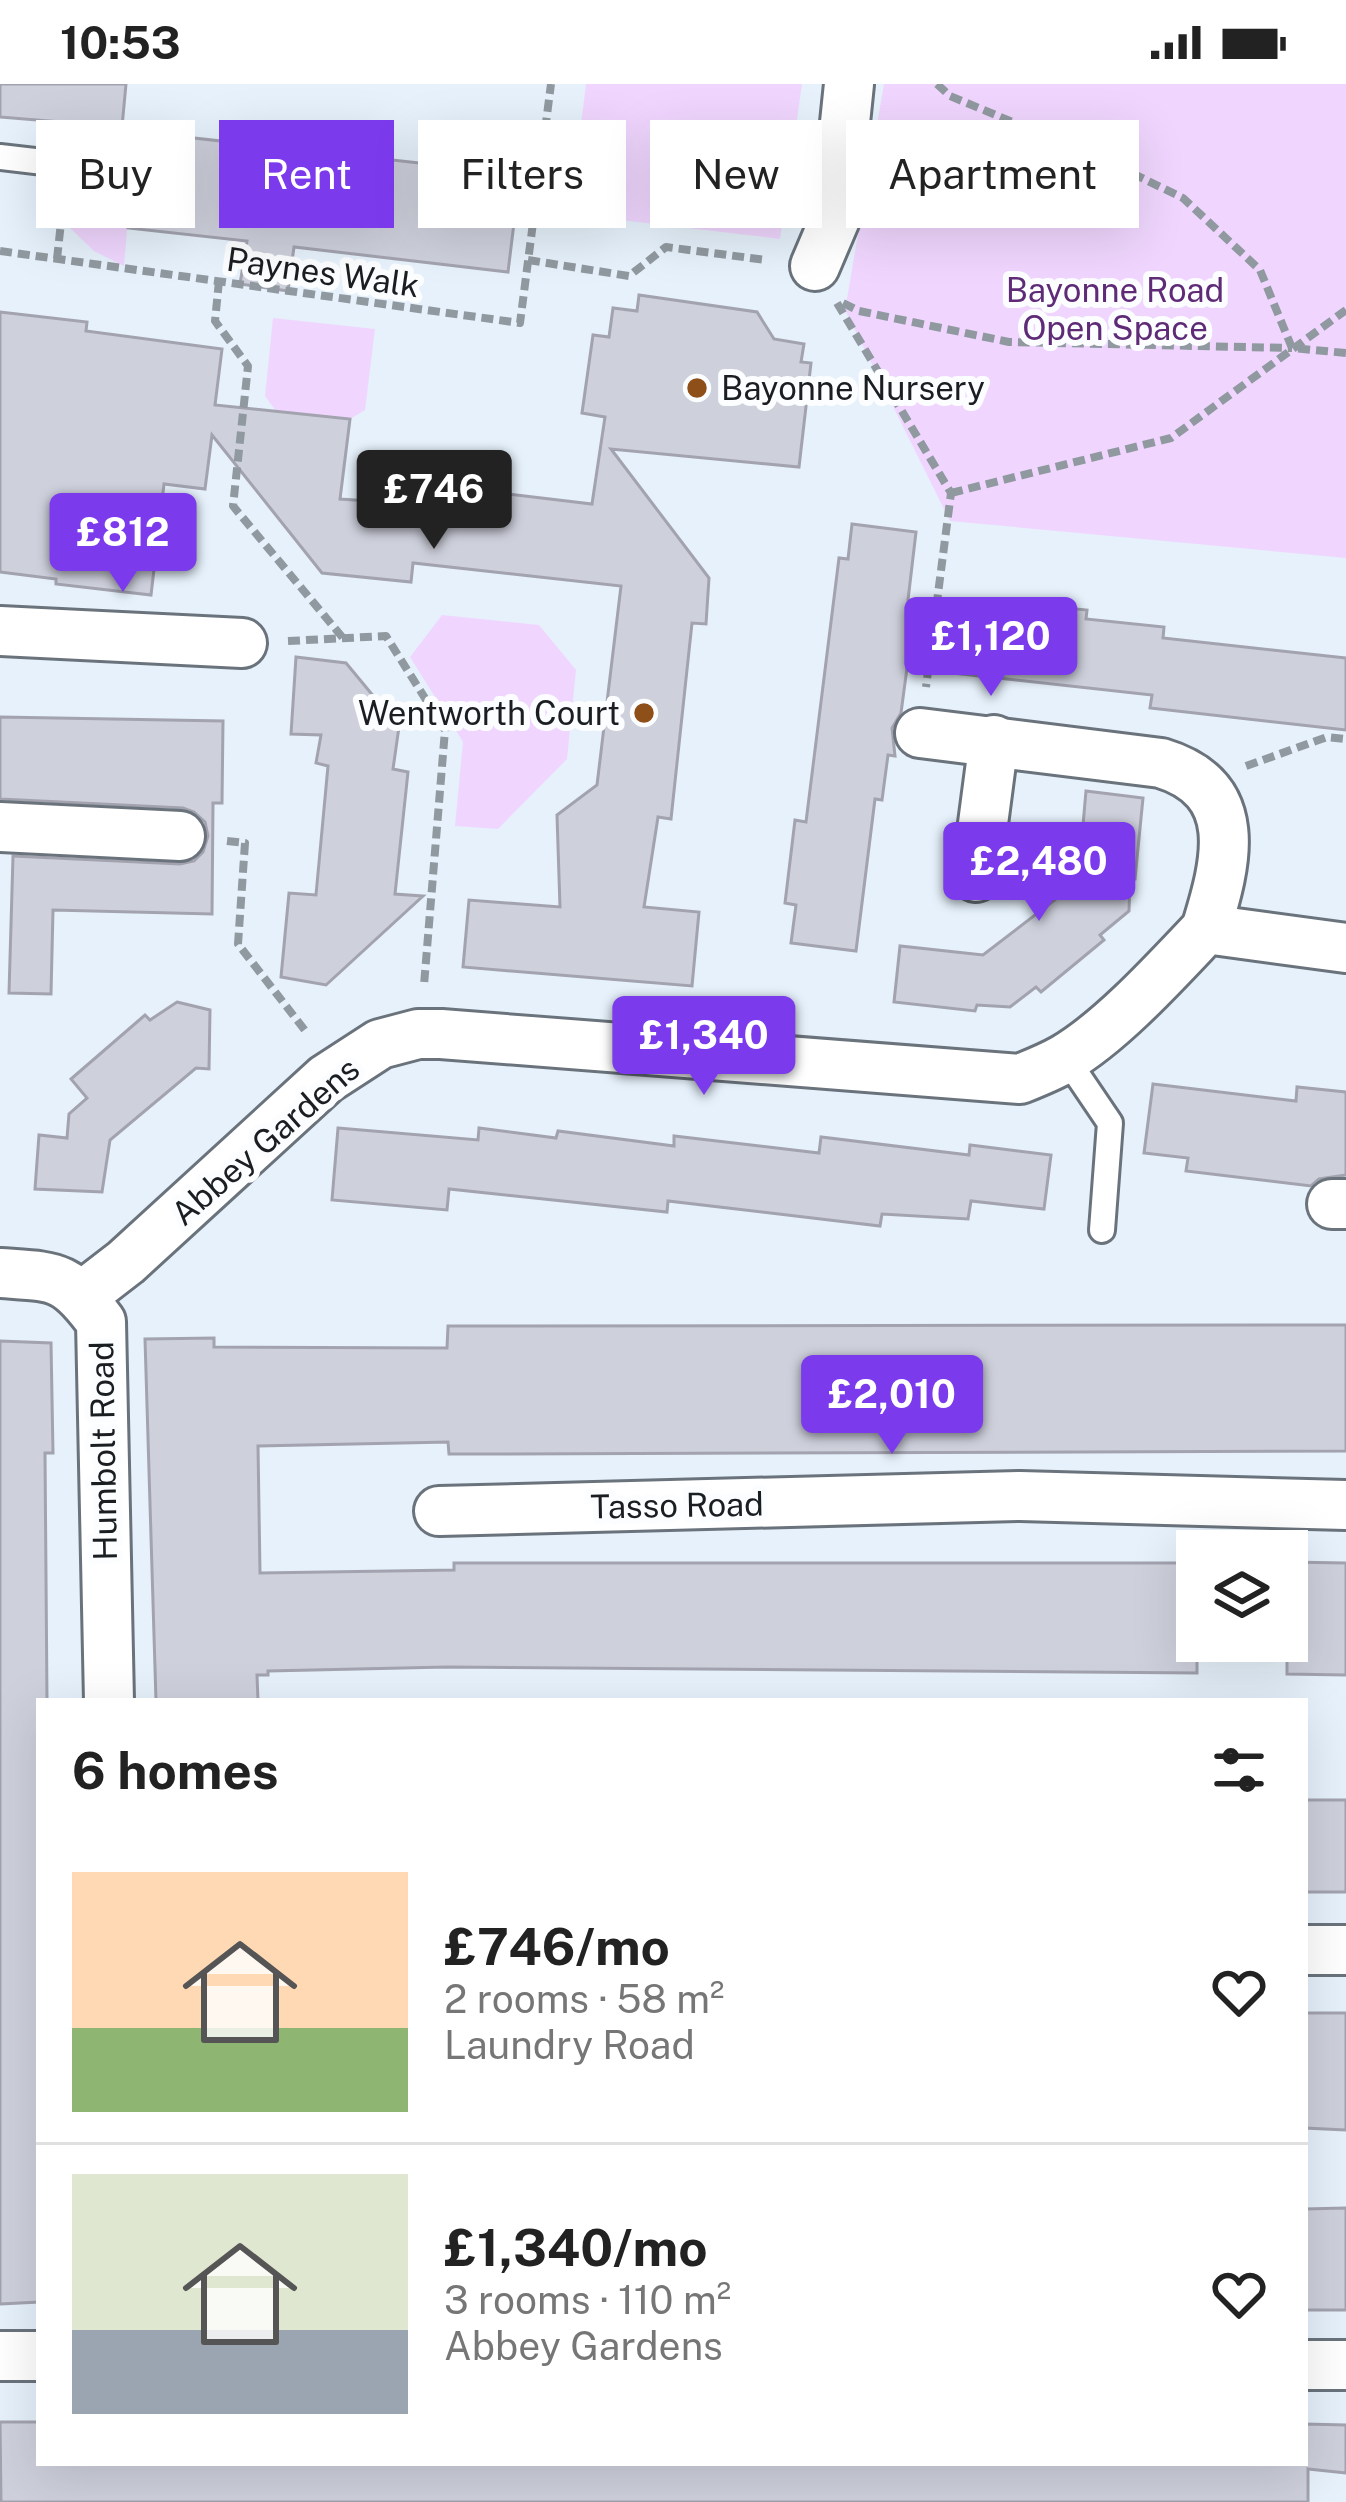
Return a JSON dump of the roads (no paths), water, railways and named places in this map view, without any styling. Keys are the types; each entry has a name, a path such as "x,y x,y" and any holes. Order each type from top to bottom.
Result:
{"street":[{"path":"815,266 835,219 849,84"},
{"path":"0,631 242,643"},
{"path":"920,733 1161,763 1187,771 1208,788 1225,821 1221,881 1206,929 1346,948"},
{"path":"976,877 994,740"},
{"path":"0,827 180,836"},
{"name":"Abbey Gardens","path":"82,1296 338,1072 380,1044 418,1034 1020,1079 1066,1058 1164,974 1206,929"},
{"name":"Humbolt Road","path":"0,1273 56,1277 82,1296 101,1322 109,1698"},
{"name":"Tasso Road","path":"439,1511 1020,1496 1346,1504"},
{"path":"1308,1950 1346,1949"},
{"path":"0,2356 36,2356"},
{"path":"1308,2365 1346,2365"}],"lane":[{"path":"0,157 36,161"},
{"path":"1066,1058 1110,1123 1102,1230"}],"place":[{"name":"Bayonne Nursery","path":"697,388"},
{"name":"Wentworth Court","path":"644,713"}],"park label":[{"name":"Bayonne Road Open Space","path":"1115,309"}]}
